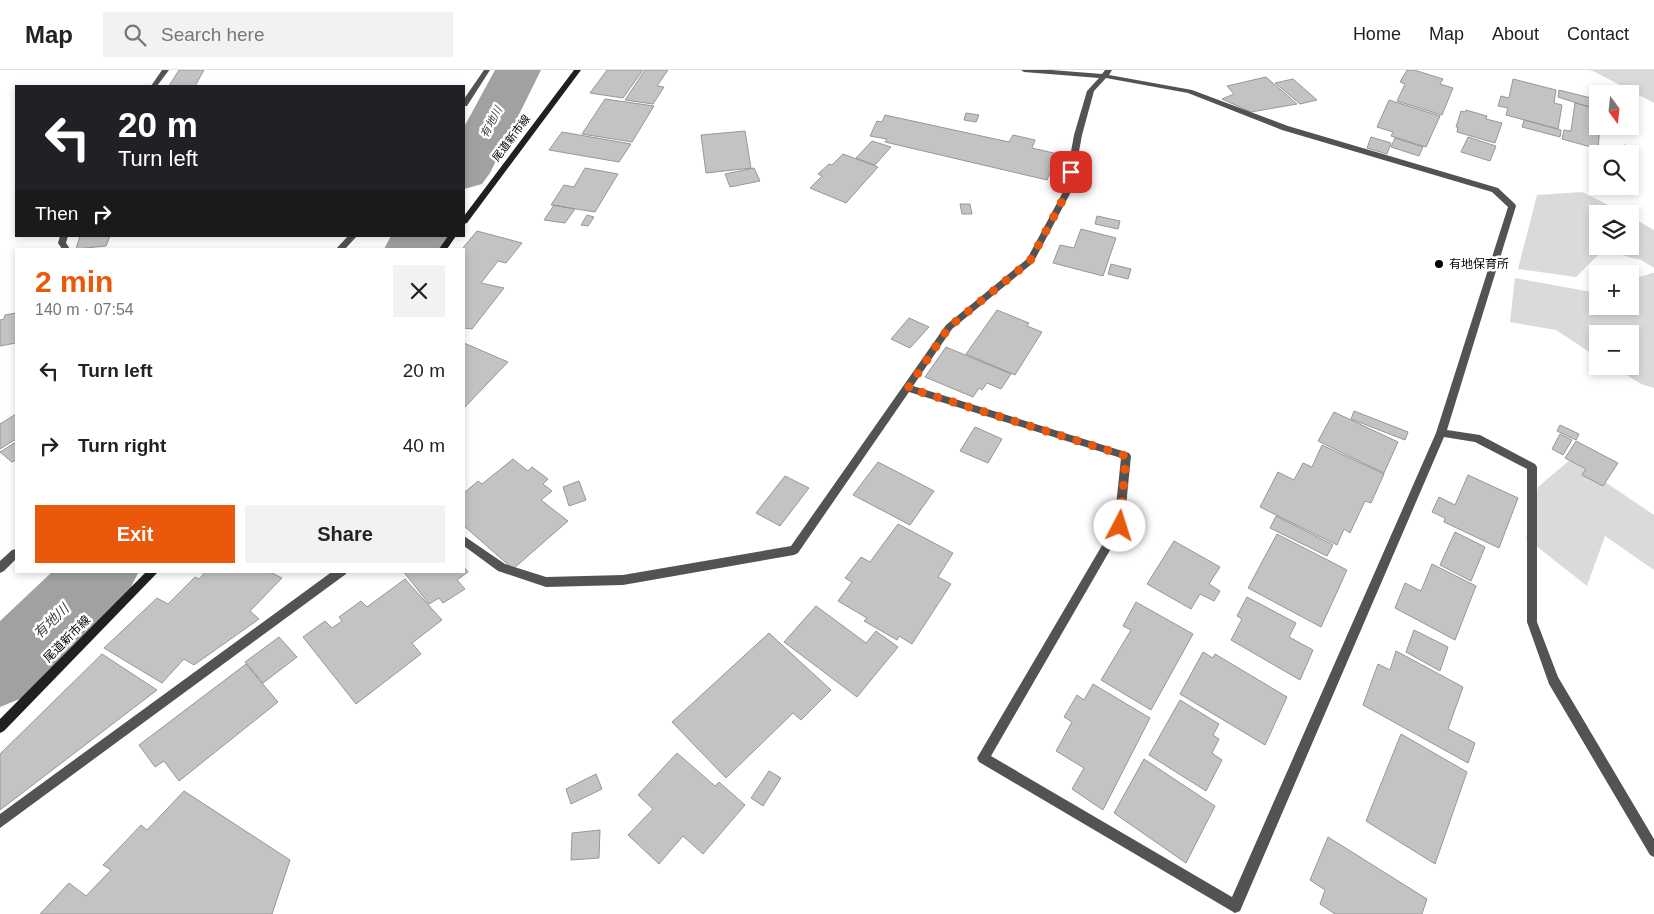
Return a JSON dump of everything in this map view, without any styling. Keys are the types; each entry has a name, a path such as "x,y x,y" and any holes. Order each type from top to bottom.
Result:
{"main road":[{"name":"尾道新市線","path":"465,220 578,70"},
{"path":"444,248 451,237"},
{"name":"尾道新市線","path":"0,727 152,573"}],"street":[{"path":"155,85 166,70"},
{"path":"465,103 487,70"},
{"path":"908,388 1126,456 1120,526 982,758 1234,910 1441,433 1512,206 1495,190 1285,128 1190,91 1107,73 1024,70"},
{"path":"465,541 502,568 546,582 623,580 794,550 949,327 1030,261 1068,190 1078,135 1091,91 1107,73"},
{"path":"341,248 352,237"},
{"path":"1441,433 1478,438 1532,467 1532,622 1553,680 1654,851"},
{"path":"0,568 15,554"},
{"path":"0,822 339,573"}],"shaded area":[{"path":"1588,70 1654,70 1654,103 1639,95 1639,85 1620,85"},
{"path":"1582,192 1609,205 1589,205 1589,255 1598,255 1576,277 1518,269 1537,195"},
{"path":"1639,221 1654,230 1654,268 1641,260 1622,255 1639,255"},
{"path":"1654,273 1654,388 1641,384 1626,375 1639,375 1639,325 1589,325 1589,352 1556,330 1510,322 1515,278 1589,291 1589,315 1639,315 1639,277"},
{"path":"1571,459 1654,515 1654,570 1605,536 1587,586 1526,538 1538,487"}],"building":[{"path":"179,70 204,70 196,85 170,85"},
{"path":"607,70 643,70 623,98 590,93"},
{"path":"645,70 668,70 657,86 664,87 653,104 625,100"},
{"path":"1407,70 1414,70 1443,79 1440,84 1453,88 1442,115 1397,101 1405,84 1400,82"},
{"path":"1266,77 1297,104 1251,112 1222,99 1234,94 1227,86"},
{"path":"1293,79 1317,100 1300,104 1275,83"},
{"path":"1513,79 1556,90 1554,103 1562,105 1558,129 1506,115 1508,108 1498,106 1501,96 1509,98"},
{"path":"1559,90 1589,98 1589,107 1558,97"},
{"path":"605,99 654,106 632,142 582,134"},
{"path":"1389,100 1440,116 1426,147 1391,136 1393,132 1377,127"},
{"path":"1575,103 1589,107 1589,135 1599,135 1598,145 1589,146 1562,139 1564,130 1571,131"},
{"path":"1466,110 1487,116 1486,119 1502,123 1495,143 1457,132 1458,127 1456,127 1461,111 1465,112"},
{"path":"966,113 979,115 976,122 964,120"},
{"path":"885,115 1009,142 1013,135 1035,140 1032,148 1058,154 1047,180 885,142 887,139 870,136 877,121 882,122"},
{"path":"1524,120 1561,130 1560,137 1522,127"},
{"path":"745,131 751,168 706,173 701,135"},
{"path":"562,132 631,144 619,162 549,150"},
{"path":"1371,137 1391,143 1387,154 1367,148"},
{"path":"1468,137 1496,146 1490,161 1461,152"},
{"path":"1395,138 1423,147 1419,156 1391,147"},
{"path":"872,141 891,147 875,165 856,158"},
{"path":"843,154 878,167 846,203 810,188 822,176 818,174 829,164 832,165"},
{"path":"585,168 618,174 595,212 551,205 564,185 574,187"},
{"path":"754,168 760,181 730,187 725,174"},
{"path":"960,204 970,204 972,214 962,214"},
{"path":"554,205 575,209 565,223 544,220"},
{"path":"587,215 594,217 588,226 581,225"},
{"path":"1097,216 1120,221 1118,229 1095,224"},
{"path":"1081,229 1116,238 1103,276 1053,263 1060,245 1074,248"},
{"path":"477,231 522,243 506,263 498,261 481,283 504,288 472,329 465,328 465,248 463,248"},
{"path":"80,237 110,237 106,246 76,248"},
{"path":"1111,264 1131,269 1128,279 1108,274"},
{"path":"997,310 1029,323 1027,326 1042,332 1015,375 966,354"},
{"path":"15,313 15,343 0,346 0,320 4,319 5,315"},
{"path":"909,318 929,327 910,348 891,339"},
{"path":"465,343 508,362 465,407"},
{"path":"946,347 1011,374 1001,389 987,383 982,390 979,388 973,397 925,377"},
{"path":"1354,411 1408,432 1405,440 1351,419"},
{"path":"1334,412 1398,442 1384,473 1318,441"},
{"path":"15,415 15,440 0,449 0,424"},
{"path":"1560,425 1579,434 1576,440 1557,431"},
{"path":"975,427 1002,439 988,463 960,451"},
{"path":"1560,434 1572,440 1563,455 1552,449"},
{"path":"1576,441 1618,463 1603,486 1582,475 1586,469 1565,458"},
{"path":"15,443 15,460 12,462 0,452"},
{"path":"1322,445 1384,474 1371,503 1365,501 1350,533 1344,529 1337,545 1260,507 1278,472 1294,480 1303,463 1312,467"},
{"path":"513,459 528,471 532,467 548,479 543,484 552,491 541,500 568,521 513,569 465,527 465,492 478,481 482,484"},
{"path":"878,462 934,491 910,525 853,495"},
{"path":"1468,475 1518,498 1499,548 1444,522 1445,518 1432,512 1439,497 1455,505"},
{"path":"785,476 809,488 780,526 756,513"},
{"path":"579,481 586,500 569,506 563,487"},
{"path":"1276,516 1333,545 1327,556 1270,528"},
{"path":"898,524 953,553 938,577 951,584 912,644 899,636 897,640 864,621 867,618 838,601 852,582 845,578 861,557 870,562"},
{"path":"1455,532 1485,547 1471,581 1440,565"},
{"path":"1277,534 1347,570 1321,627 1248,588"},
{"path":"1174,541 1220,567 1209,584 1220,591 1214,601 1200,594 1191,609 1147,584"},
{"path":"1432,564 1476,586 1455,640 1395,608 1405,583 1421,591"},
{"path":"465,568 468,572 457,580 465,589 443,603 439,598 429,604 405,573 465,573"},
{"path":"204,573 272,573 282,578 250,611 259,619 194,665 184,659 162,683 104,648 157,598 168,604 195,577 199,579"},
{"path":"405,579 442,620 412,643 421,654 356,704 303,637 325,621 332,628 342,621 339,617 361,601 367,607"},
{"path":"1247,597 1296,623 1289,637 1313,650 1300,680 1231,640 1242,619 1237,616"},
{"path":"1136,602 1193,634 1151,710 1101,680 1131,630 1123,626"},
{"path":"816,606 866,643 876,631 898,647 857,697 784,642"},
{"path":"1414,630 1448,647 1440,671 1406,652"},
{"path":"769,633 831,690 801,720 793,713 726,778 672,722"},
{"path":"279,637 297,657 263,683 245,662"},
{"path":"1396,651 1463,687 1448,729 1475,743 1468,763 1363,705 1378,664 1390,670"},
{"path":"1203,652 1213,658 1215,654 1287,697 1265,745 1180,694"},
{"path":"102,654 157,690 0,810 0,754"},
{"path":"246,664 278,702 179,781 164,761 155,767 139,745"},
{"path":"1093,684 1150,718 1103,810 1072,789 1084,768 1056,751 1072,722 1064,717 1077,695 1084,700"},
{"path":"1180,700 1219,724 1213,735 1219,739 1212,753 1222,760 1206,791 1149,755"},
{"path":"1401,734 1467,772 1435,864 1366,821"},
{"path":"677,753 715,786 719,782 745,805 703,854 683,836 659,864 628,835 653,809 638,795"},
{"path":"1144,759 1215,806 1186,863 1114,813"},
{"path":"769,771 781,778 763,806 751,798"},
{"path":"596,774 602,789 571,804 566,789"},
{"path":"184,791 290,860 272,914 40,914 69,883 86,896 111,870 103,865 141,825 147,830"},
{"path":"600,830 599,858 571,860 572,833"},
{"path":"1328,837 1427,899 1422,914 1335,914 1320,904 1325,890 1310,880"}],"waterway":[{"name":"有地川","path":"465,171 518,70"},
{"name":"有地川","path":"412,248 420,237"},
{"name":"有地川","path":"0,671 101,573"}],"place":[{"name":"有地保育所","path":"1439,264"}],"route":[{"path":"1071,172 1068,190 1030,261 949,327 908,388 1126,456 1120,526"}]}
